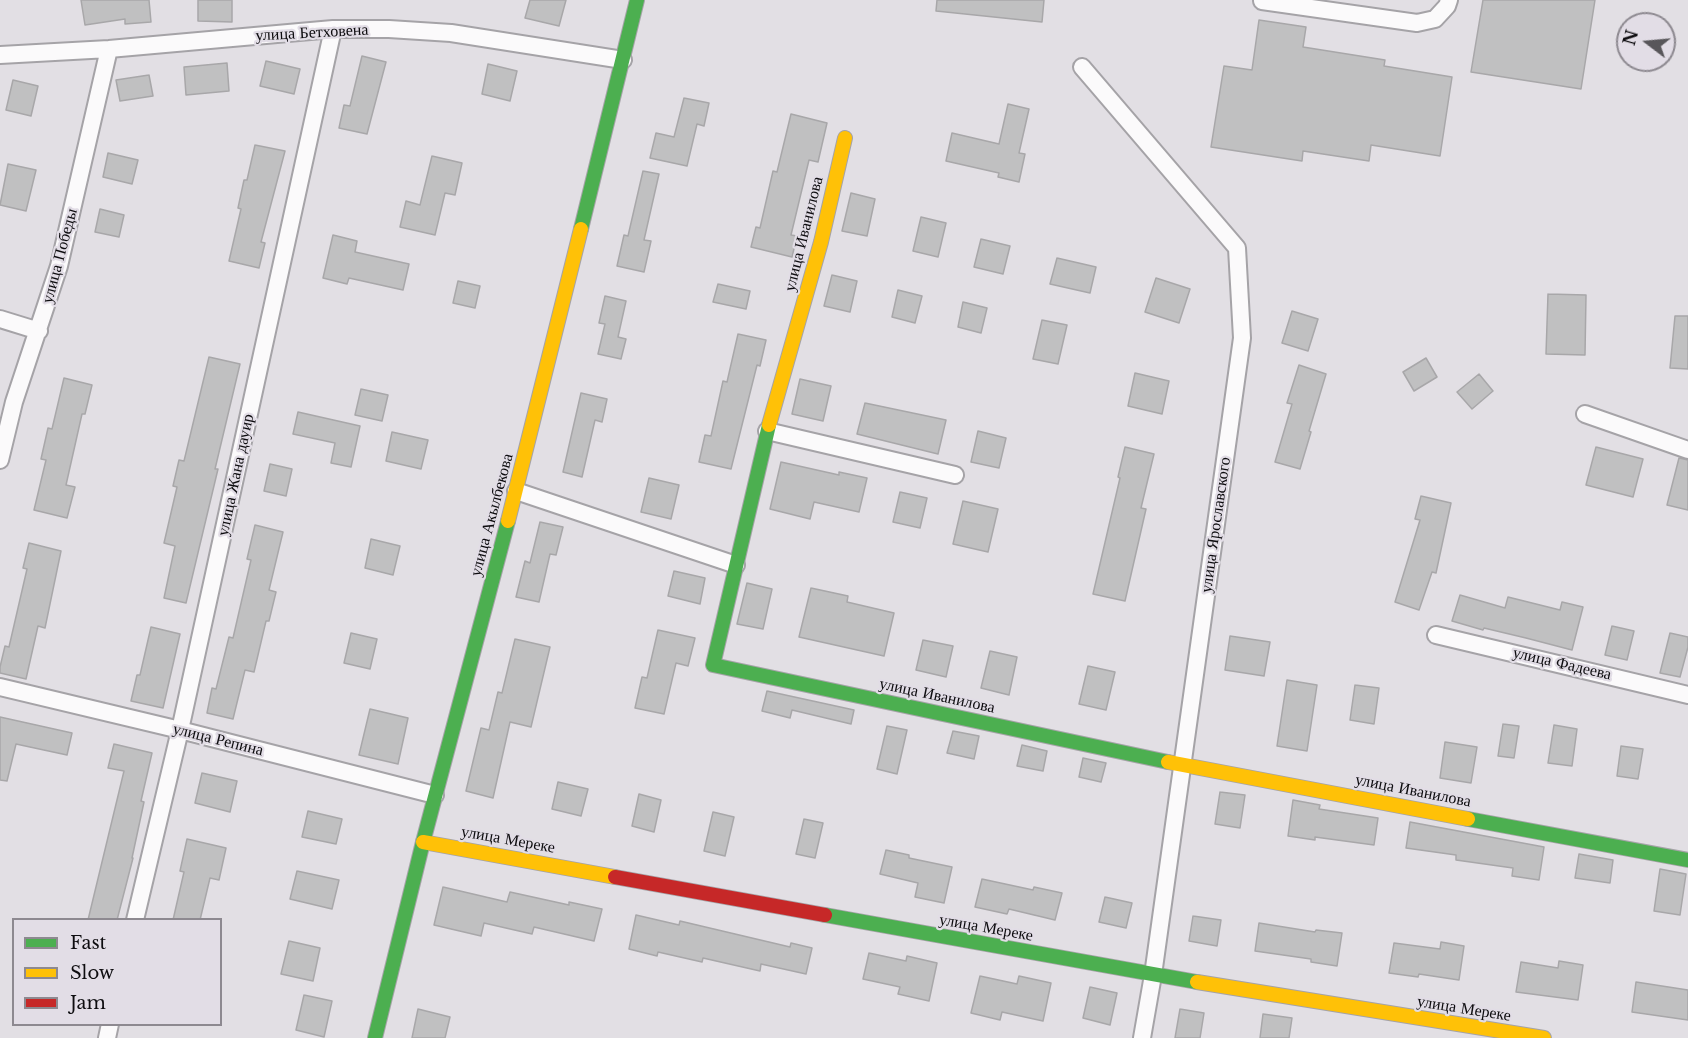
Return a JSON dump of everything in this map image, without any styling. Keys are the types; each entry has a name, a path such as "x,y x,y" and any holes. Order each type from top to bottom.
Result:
{"street":[{"name":"улица Акылбекова","path":"375,1038 435,795 516,491 637,0"},
{"path":"1262,1 1417,23 1435,20 1447,6 1449,0"},
{"name":"улица Бетховена","path":"0,55 109,49 333,29 389,29 451,33 623,60"},
{"name":"улица Жана дауир","path":"135,918 180,730 333,29"},
{"name":"улица Победы","path":"0,460 14,402 62,255 109,49"},
{"name":"улица Ярославского","path":"1082,67 1236,248 1242,338 1154,975 1142,1038"},
{"name":"улица Иванилова","path":"845,138 821,242 767,431 713,665 1182,765 1688,860"},
{"path":"0,319 39,331"},
{"path":"1585,414 1688,450"},
{"path":"767,431 955,475"},
{"path":"516,491 736,565"},
{"name":"улица Фадеева","path":"1436,635 1688,695"},
{"name":"улица Репина","path":"0,687 435,795"},
{"name":"улица Мереке","path":"423,842 1154,975 1544,1038"}],"building":[{"path":"81,0 149,0 151,22 125,24 125,19 85,25"},
{"path":"198,0 232,0 232,22 198,21"},
{"path":"530,0 566,0 559,26 525,18"},
{"path":"937,0 1044,0 1042,22 936,11"},
{"path":"1483,0 1595,0 1581,89 1471,72"},
{"path":"1259,20 1306,27 1303,47 1385,60 1384,66 1452,77 1440,156 1371,145 1369,161 1303,151 1302,161 1211,147 1224,66 1252,70"},
{"path":"362,56 386,62 367,134 339,128 344,105 350,106"},
{"path":"266,61 300,69 294,94 260,86"},
{"path":"227,63 229,91 186,95 184,67"},
{"path":"488,64 517,71 510,101 482,94"},
{"path":"149,75 153,96 120,101 116,80"},
{"path":"13,80 38,86 31,116 6,110"},
{"path":"684,98 709,103 704,126 697,124 687,166 650,158 656,133 674,137"},
{"path":"1008,104 1029,109 1019,153 1025,154 1019,182 998,177 999,173 946,161 952,133 999,144"},
{"path":"791,114 827,123 818,162 809,160 791,235 797,236 792,257 751,247 756,227 760,228 773,171 777,172"},
{"path":"255,145 285,151 261,242 265,243 259,268 229,261 241,209 238,208 244,180 247,180"},
{"path":"108,153 138,160 132,184 103,177"},
{"path":"432,156 462,163 455,195 445,193 435,235 400,227 406,201 420,205"},
{"path":"8,164 36,170 26,211 0,205"},
{"path":"643,171 659,174 644,240 651,241 644,272 617,266 624,235 628,236"},
{"path":"851,193 875,199 867,236 842,231"},
{"path":"100,209 124,215 119,237 95,232"},
{"path":"921,217 946,223 938,257 913,251"},
{"path":"333,235 357,241 355,252 409,264 403,290 349,278 347,284 323,278"},
{"path":"981,239 1010,246 1003,274 974,267"},
{"path":"1057,258 1096,267 1090,293 1050,284"},
{"path":"832,275 857,281 850,312 824,306"},
{"path":"1156,278 1190,289 1179,323 1145,312"},
{"path":"458,281 480,286 475,308 453,303"},
{"path":"718,284 750,291 746,309 713,302"},
{"path":"898,290 922,296 915,323 892,317"},
{"path":"1548,294 1586,295 1585,355 1546,354"},
{"path":"605,296 626,301 618,337 626,339 621,359 598,354 605,324 599,323"},
{"path":"963,302 987,308 981,333 958,327"},
{"path":"1292,311 1318,319 1308,351 1282,343"},
{"path":"1675,316 1688,316 1688,369 1670,368"},
{"path":"1042,320 1067,325 1058,364 1033,359"},
{"path":"738,334 766,340 760,366 757,365 731,469 699,462 705,435 711,436 723,381 727,382"},
{"path":"209,357 240,364 186,603 164,598 175,546 164,543 177,487 173,486 179,460 184,461"},
{"path":"1426,358 1437,377 1414,391 1403,372"},
{"path":"1299,365 1326,374 1300,469 1275,462 1292,404 1287,403"},
{"path":"1135,373 1169,381 1162,414 1128,406"},
{"path":"1479,374 1493,391 1472,409 1457,392"},
{"path":"64,378 92,385 85,414 82,414 66,485 75,487 67,518 34,510 46,460 41,459 48,428 52,429"},
{"path":"800,379 831,386 823,421 792,414"},
{"path":"361,389 388,395 382,421 355,415"},
{"path":"581,393 607,399 602,422 595,420 582,477 563,472"},
{"path":"865,403 946,420 938,454 857,434"},
{"path":"298,412 360,426 351,467 331,463 335,443 293,434"},
{"path":"978,431 1006,438 999,468 971,462"},
{"path":"392,432 428,440 421,469 386,461"},
{"path":"1125,447 1154,454 1141,508 1146,509 1125,601 1093,594"},
{"path":"1596,447 1643,459 1633,497 1586,485"},
{"path":"1679,458 1688,460 1688,510 1667,505"},
{"path":"781,462 839,475 839,472 867,478 859,512 814,502 810,519 770,509"},
{"path":"270,464 292,469 286,496 264,491"},
{"path":"649,478 679,485 671,519 641,512"},
{"path":"900,492 927,498 920,528 893,522"},
{"path":"1421,496 1451,503 1436,573 1432,572 1419,610 1395,602 1420,520 1415,519"},
{"path":"963,501 998,509 988,552 953,544"},
{"path":"540,522 563,527 556,555 550,554 539,602 516,597 525,561 530,563"},
{"path":"255,525 283,532 269,590 276,592 269,621 266,621 254,672 245,670 233,719 207,713 212,688 216,689 229,637 233,638 251,560 247,559"},
{"path":"371,539 400,546 393,575 365,568"},
{"path":"29,543 61,551 45,628 38,626 26,679 0,673 0,667 5,646 9,647 27,569 23,568"},
{"path":"674,571 705,578 700,604 668,596"},
{"path":"747,583 772,589 763,629 737,624"},
{"path":"811,588 848,596 847,602 894,613 884,656 799,637"},
{"path":"1460,595 1505,608 1508,597 1560,610 1562,602 1583,607 1572,650 1452,621"},
{"path":"1612,626 1634,631 1627,660 1605,655"},
{"path":"151,627 180,634 163,708 131,701 137,675 140,675"},
{"path":"658,630 695,638 688,666 676,663 664,714 635,708 642,677 647,678"},
{"path":"351,633 377,639 370,669 344,663"},
{"path":"1670,633 1688,637 1688,647 1680,677 1660,673"},
{"path":"1230,636 1270,642 1264,676 1225,670"},
{"path":"515,639 550,647 531,727 510,722 493,798 466,791 481,728 489,730 498,692 502,693"},
{"path":"923,640 953,646 946,677 916,670"},
{"path":"990,651 1017,657 1009,695 981,688"},
{"path":"1088,666 1115,672 1106,710 1079,704"},
{"path":"1287,680 1317,685 1307,751 1277,746"},
{"path":"1355,685 1379,688 1374,724 1350,720"},
{"path":"767,691 854,710 851,724 792,710 790,718 762,711"},
{"path":"370,709 408,718 398,764 359,755"},
{"path":"0,717 72,733 67,755 16,744 7,781 0,780"},
{"path":"1503,724 1519,726 1514,758 1498,756"},
{"path":"1554,725 1577,729 1572,766 1548,763"},
{"path":"887,726 907,730 897,774 877,769"},
{"path":"953,731 979,736 974,759 947,753"},
{"path":"1445,742 1477,747 1471,783 1440,778"},
{"path":"114,744 152,753 141,801 144,802 133,858 118,918 88,918 124,771 108,768"},
{"path":"1022,745 1047,751 1043,771 1017,766"},
{"path":"1621,746 1643,749 1638,779 1617,776"},
{"path":"1083,758 1106,763 1101,782 1079,777"},
{"path":"202,773 237,781 230,812 195,803"},
{"path":"558,782 588,789 581,816 552,809"},
{"path":"1220,792 1245,795 1240,828 1215,824"},
{"path":"639,794 661,800 654,832 632,826"},
{"path":"1293,800 1320,805 1319,809 1378,818 1374,845 1315,837 1315,840 1288,836"},
{"path":"308,811 342,819 336,844 302,837"},
{"path":"713,812 734,817 725,856 704,851"},
{"path":"804,819 823,823 815,858 796,854"},
{"path":"1410,822 1544,847 1539,880 1512,876 1513,868 1456,860 1456,855 1406,848"},
{"path":"187,839 226,848 219,880 210,878 200,918 173,918 184,872 180,871"},
{"path":"886,850 909,855 909,858 952,867 944,903 915,897 918,883 880,874"},
{"path":"1579,854 1613,860 1610,883 1575,878"},
{"path":"1660,869 1686,874 1680,915 1654,911"},
{"path":"297,871 339,880 332,909 290,899"},
{"path":"982,879 1033,890 1034,887 1062,893 1055,920 1009,909 1007,914 975,907"},
{"path":"443,887 507,902 510,892 569,905 569,902 602,909 594,941 534,927 532,934 484,923 481,936 434,925"},
{"path":"1105,897 1132,903 1126,928 1099,922"},
{"path":"636,915 679,925 680,921 790,947 791,943 812,948 806,974 761,964 760,971 703,958 702,962 658,952 657,956 629,949"},
{"path":"1193,916 1221,920 1217,946 1189,941"},
{"path":"1259,923 1315,932 1316,930 1342,933 1337,966 1311,962 1311,959 1255,951"},
{"path":"289,941 320,948 313,981 281,974"},
{"path":"1441,942 1464,946 1459,980 1419,974 1418,977 1389,973 1394,943 1440,949"},
{"path":"869,953 906,961 907,956 937,963 929,1001 898,994 900,987 863,979"},
{"path":"1559,961 1583,965 1578,1000 1516,992 1521,962 1558,968"},
{"path":"980,976 1017,984 1019,976 1051,983 1043,1021 1002,1012 1000,1020 971,1013"},
{"path":"1636,982 1688,990 1688,1020 1632,1012"},
{"path":"1090,987 1117,993 1110,1025 1083,1018"},
{"path":"304,995 332,1001 324,1037 296,1030"},
{"path":"418,1009 450,1017 445,1038 412,1038"},
{"path":"1180,1009 1204,1013 1200,1038 1175,1038"},
{"path":"1263,1014 1292,1018 1289,1038 1260,1038"}],"traffic: fast":[{"path":"581,229 637,0"},
{"path":"769,425 713,665 1168,762"},
{"path":"375,1038 423,842 508,521"},
{"path":"1468,819 1688,860"},
{"path":"825,915 1197,982"}],"traffic: slow":[{"path":"769,425 821,242 845,138"},
{"path":"508,521 581,229"},
{"path":"1168,762 1468,819"},
{"path":"423,842 615,877"},
{"path":"1197,982 1544,1038"}],"traffic: jam":[{"path":"615,877 825,915"}]}
